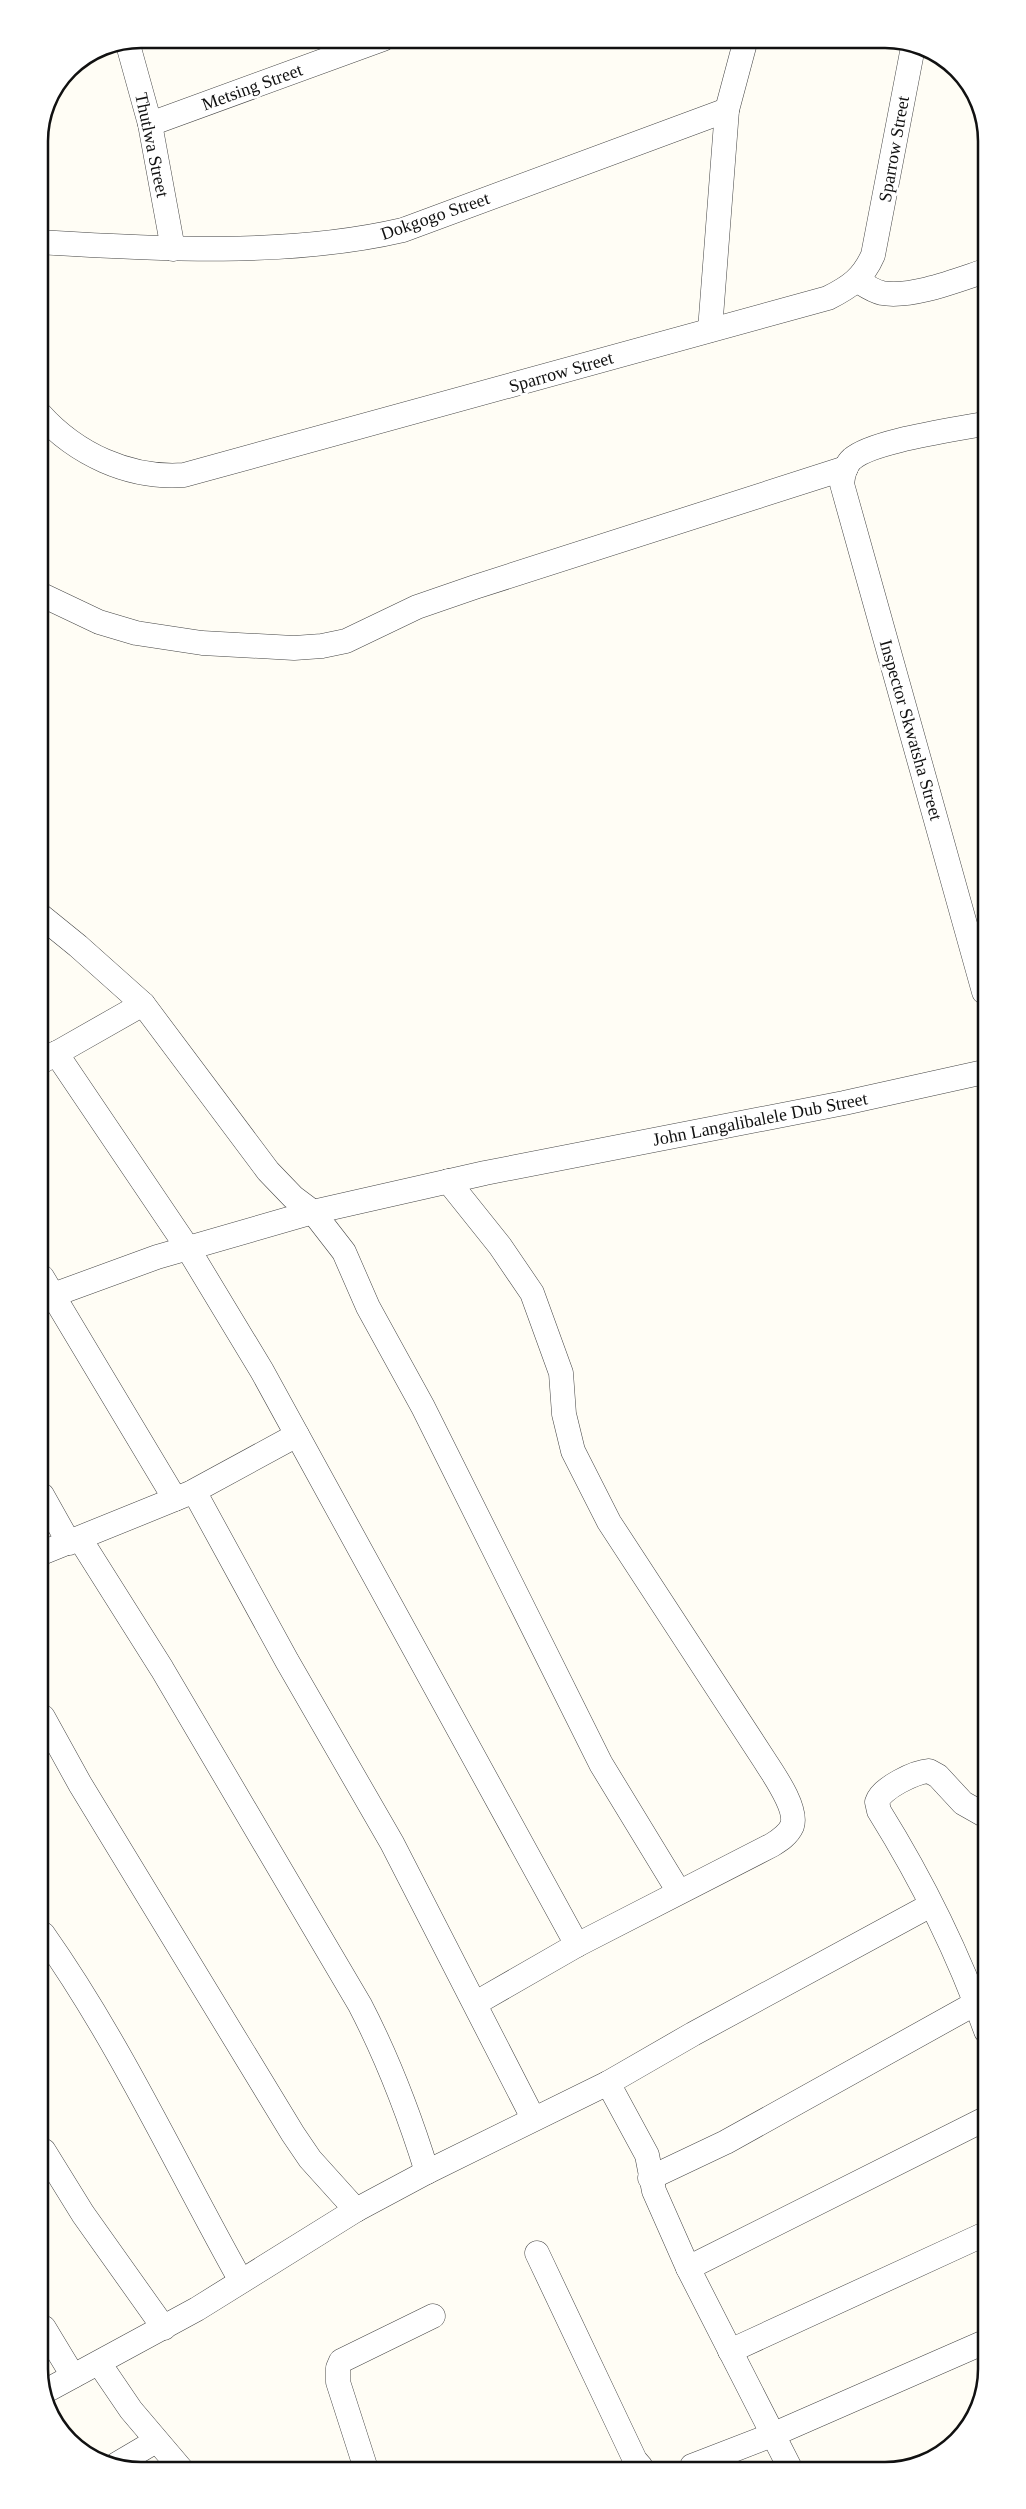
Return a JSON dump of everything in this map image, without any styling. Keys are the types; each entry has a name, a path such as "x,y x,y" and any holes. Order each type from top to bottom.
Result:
{"street":[{"name":"Thutlwa Street","path":"130,48 150,124 172,249"},
{"name":"Metsing Street","path":"150,124 358,48"},
{"path":"710,330 727,110 744,48"},
{"name":"Sparrow Street","path":"48,423 78,447 105,462 137,473 165,477 184,475 828,298 858,281 873,256 879,233 912,51"},
{"name":"Dokgogo Street","path":"48,242 172,249 318,244 355,240 403,230 727,110"},
{"path":"858,281 870,288 889,294 920,290 978,273"},
{"path":"48,598 99,622 164,638 202,643 294,648 322,646 346,641 400,614 475,586 579,555 846,468 850,461 870,448 978,425"},
{"name":"Inspector Skwatsha Street","path":"846,468 843,475 844,492 978,971"},
{"path":"48,922 143,1004 268,1171 293,1197 313,1212 332,1233 344,1252 368,1307 423,1407 601,1764 679,1892"},
{"path":"143,1004 48,1058 188,1247 297,1435 577,1945"},
{"name":"John Langalibalele Dub Street","path":"48,1290 188,1247 313,1212 485,1173 844,1103 978,1073"},
{"path":"448,1181 500,1246 532,1293 561,1373 564,1414 573,1451 609,1522 765,1761 790,1807 793,1824 784,1837 577,1945 476,2003"},
{"path":"48,1295 185,1495 287,1661 392,1843 476,2003 533,2118"},
{"path":"48,1551 185,1495 297,1435"},
{"path":"48,1504 162,1669 360,2005 384,2052 400,2092 427,2172"},
{"path":"48,1728 80,1784 293,2134 310,2159 356,2210"},
{"path":"978,1811 963,1803 938,1776 930,1771 922,1772 903,1780 878,1798 879,1811 931,1905 978,2009"},
{"path":"50,2389 164,2328 356,2210 533,2118 608,2083 693,2034 931,1905"},
{"path":"48,1942 80,1991 145,2101 188,2186 241,2282"},
{"path":"650,2178 744,2133 976,2003"},
{"path":"608,2083 647,2155 650,2178 660,2208 688,2268 787,2462"},
{"path":"688,2268 978,2123"},
{"path":"48,2157 83,2214 164,2328"},
{"path":"730,2351 978,2237"},
{"path":"537,2253 636,2462"},
{"path":"364,2461 338,2382 338,2368 341,2361 433,2316"},
{"path":"48,2335 73,2376"},
{"path":"703,2462 772,2435 978,2345"},
{"path":"99,2363 131,2410 174,2461"},
{"path":"124,2460 156,2442"}]}
